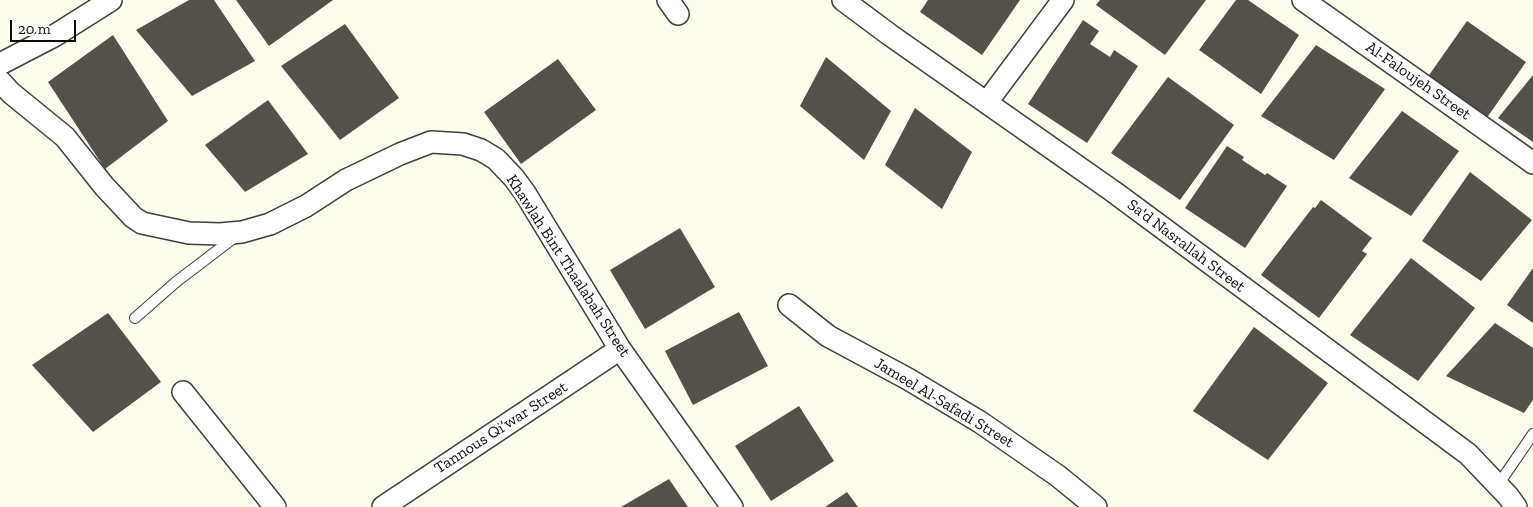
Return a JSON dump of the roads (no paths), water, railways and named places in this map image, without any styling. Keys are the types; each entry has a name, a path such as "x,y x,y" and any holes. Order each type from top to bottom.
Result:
{"street":[{"path":"0,64 54,36 110,0"},
{"name":"Sa'd Nasrallah Street","path":"843,0 1114,192 1468,454 1498,484 1516,507"},
{"path":"987,102 1062,0"},
{"name":"Al-Faloujeh Street","path":"1303,0 1533,163"},
{"name":"Khawlah Bint Thaalabah Street","path":"0,81 11,93 65,137 104,186 133,217 142,223 189,233 220,234 242,232 270,224 306,206 346,180 400,154 431,142 463,144 481,150 496,159 525,193 620,349 732,507"},
{"name":"Jameel Al-Safadi Street","path":"789,305 828,336 908,379 980,422 1058,476 1096,507"},
{"name":"Tannous Qi‘war Street","path":"383,507 620,349"},
{"path":"183,392 275,507"}],"lane":[{"path":"135,318 176,282 242,232"},
{"path":"1498,484 1533,434"}]}
